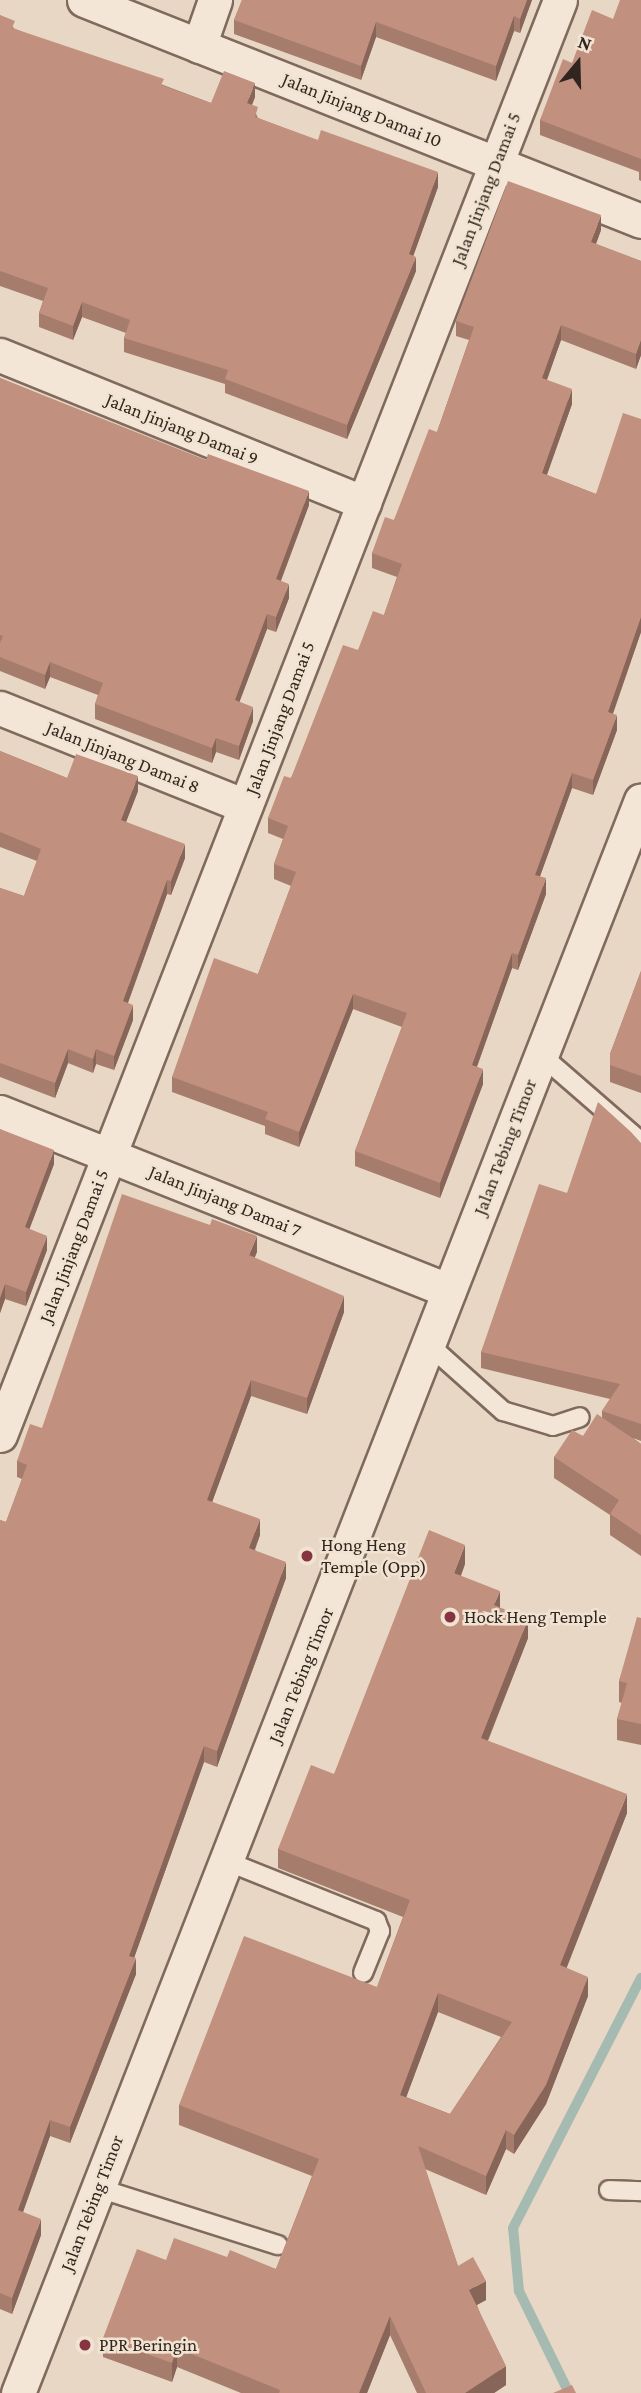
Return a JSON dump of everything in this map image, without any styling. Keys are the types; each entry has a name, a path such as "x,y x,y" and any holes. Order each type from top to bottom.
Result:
{"street":[{"name":"Jalan Jinjang Damai 10","path":"83,0 641,221"},
{"path":"199,46 215,0"},
{"name":"Jalan Jinjang Damai 5","path":"0,1435 559,0"},
{"name":"Jalan Jinjang Damai 9","path":"0,355 364,503"},
{"name":"Jalan Jinjang Damai 8","path":"0,708 245,806"},
{"name":"Jalan Tebing Timor","path":"29,2390 98,2188 641,800"},
{"name":"Jalan Jinjang Damai 7","path":"0,1111 449,1291"}],"lane":[{"path":"541,1055 641,1142"},
{"path":"428,1344 503,1411 553,1426 580,1417"},
{"path":"226,1861 376,1921 380,1931 363,1973"},
{"path":"98,2188 278,2245"},
{"path":"609,2190 641,2191"}],"building":[{"path":"242,0 527,0 520,19 514,16 496,66 376,22 361,66 234,20"},
{"path":"620,0 641,0 641,159 540,120 563,59 572,63 592,10 613,19"},
{"path":"0,15 15,21 12,28 164,79 161,85 211,103 224,71 255,83 247,103 258,107 255,117 318,140 321,130 438,172 409,254 416,257 347,425 225,379 228,370 124,338 130,320 82,302 73,326 39,313 48,288 0,271"},
{"path":"508,181 601,215 591,242 641,261 641,340 636,354 561,325 542,378 572,389 542,473 596,494 623,413 641,419 641,617 608,712 617,715 593,780 572,773 535,875 546,878 518,955 512,953 472,1065 483,1069 440,1183 355,1151 407,1013 353,994 299,1132 265,1119 268,1112 172,1077 214,958 258,974 296,872 274,864 288,826 268,818 284,776 291,778 343,645 358,650 373,611 384,615 402,564 372,553 385,517 394,520 429,429 437,432 474,327 456,321"},
{"path":"0,378 206,460 208,454 309,491 276,579 289,584 276,617 267,614 235,700 253,707 239,746 216,738 212,748 95,704 103,683 50,662 45,675 0,657 3,636 0,635"},
{"path":"0,751 67,778 76,754 138,776 121,820 185,844 171,881 167,880 123,1001 133,1005 114,1056 96,1049 93,1059 68,1049 55,1083 0,1063 0,888 24,896 41,849 0,832"},
{"path":"641,971 641,1076 610,1065 610,1054"},
{"path":"598,1102 641,1143 641,1424 602,1411 620,1384 481,1352 539,1184 567,1193"},
{"path":"0,1129 54,1150 25,1227 47,1236 26,1292 5,1284 0,1298"},
{"path":"122,1194 210,1225 212,1219 257,1236 249,1255 344,1296 307,1398 251,1380 207,1500 260,1519 249,1548 286,1562 217,1751 204,1746 129,1956 136,1958 70,2127 50,2120 18,2210 41,2219 12,2298 0,2293 0,1520 6,1522 27,1465 17,1461 30,1424 42,1428"},
{"path":"597,1414 641,1444 641,1535 610,1514 619,1500 554,1457 572,1430 583,1436"},
{"path":"429,1530 465,1545 454,1573 500,1591 494,1605 528,1619 481,1738 627,1794 560,1965 588,1977 546,2085 514,2135 506,2130 486,2176 418,2146 458,2266 473,2257 486,2281 469,2290 506,2366 465,2393 426,2393 390,2316 359,2393 279,2393 280,2390 177,2348 172,2363 103,2338 137,2249 166,2260 174,2238 227,2257 230,2250 276,2269 319,2159 179,2105 244,1936 377,1987 410,1900 278,1849 311,1765 334,1774","holes":["438,1993 512,2022 450,2114 400,2095"]},
{"path":"637,1617 641,1618 641,1724 617,1719 627,1683 619,1681"},
{"path":"572,2385 576,2393 553,2393"}],"waterway":[{"path":"569,2393 519,2291 513,2228 641,1978"}],"place":[{"name":"Hong Heng Temple (Opp)","path":"307,1556"},
{"name":"Hock Heng Temple","path":"450,1617"},
{"name":"PPR Beringin","path":"85,2345"}]}
